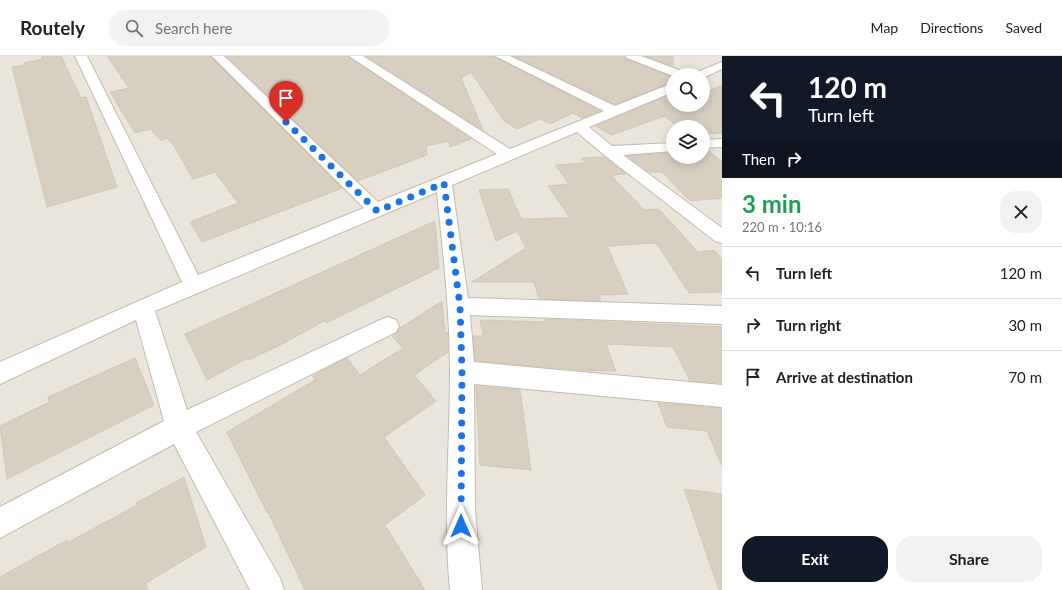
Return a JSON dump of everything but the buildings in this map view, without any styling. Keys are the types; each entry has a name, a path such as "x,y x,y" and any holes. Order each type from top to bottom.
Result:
{"street":[{"path":"81,56 194,287"},
{"path":"218,56 377,211"},
{"path":"355,56 509,155"},
{"path":"502,56 615,111"},
{"path":"631,56 666,70"},
{"path":"710,71 722,65"},
{"path":"0,373 143,307 666,90"},
{"path":"579,126 608,151 722,237"},
{"path":"710,144 722,143"},
{"path":"608,151 666,147"},
{"path":"444,183 460,306 462,372 461,556 466,590"},
{"path":"460,306 722,315"},
{"path":"143,307 179,427 268,590"},
{"path":"0,523 179,427 388,326"},
{"path":"462,372 722,396"}],"shaded area":[{"path":"0,56 722,56 722,590 0,590"}],"route":[{"path":"286,122 377,211 444,183 460,306 462,372 461,526"}]}
